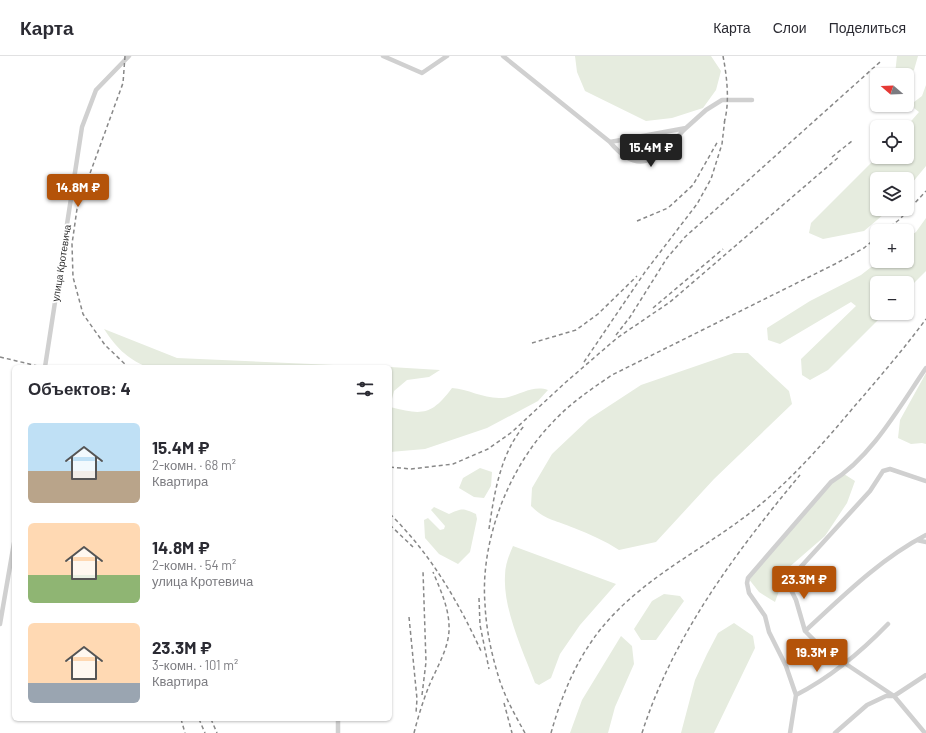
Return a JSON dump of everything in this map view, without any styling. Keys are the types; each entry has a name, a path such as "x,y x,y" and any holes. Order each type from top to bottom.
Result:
{"street":[{"name":"улица Кротевича","path":"45,365 82,127 96,90 129,56"},
{"path":"383,56 422,73 447,56"},
{"path":"503,56 610,142 620,155 630,160 643,162 656,158 706,110 722,100 752,100"},
{"path":"610,142 686,128"},
{"path":"790,733 796,695 786,666 769,632 765,616 749,593 747,582 748,578 831,482 844,474 864,453 926,368"},
{"path":"925,733 894,696 822,648 805,631 789,582 797,571 870,491 883,471 890,470 926,481"},
{"path":"805,631 868,574 926,535"},
{"path":"918,540 926,542"},
{"path":"0,624 12,555"},
{"path":"796,695 813,686 844,663 849,661 868,645 888,624"},
{"path":"835,733 866,705 886,696 894,696 926,675"},
{"path":"338,721 338,733"}],"shaded area":[{"path":"575,56 711,56 721,71 716,90 703,108 672,118 646,121 585,91 577,72"},
{"path":"897,56 918,56 914,70 914,68 896,68"},
{"path":"926,85 926,166 914,181 914,172 870,172 870,216 882,216 872,224 870,224 870,226 864,231 823,239 809,233 811,223 870,164 914,164 914,120 912,120 919,112 914,108 914,102 922,96"},
{"path":"926,218 926,271 914,283 914,276 870,276 870,320 878,320 828,370 810,380 802,375 801,359 856,306 851,302 780,344 768,340 767,328 810,301 861,275 870,268 914,268 914,233"},
{"path":"104,329 177,358 335,365 142,365 127,356"},
{"path":"734,353 748,353 789,391 792,404 714,479 656,542 619,550 592,535 551,520 536,511 531,506 532,488 552,454 589,419 641,385"},
{"path":"392,367 440,370 429,377 407,380 394,391 392,399"},
{"path":"926,373 926,444 911,444 898,438 900,420"},
{"path":"452,388 493,398 505,398 535,389 548,390 538,401 487,428 425,449 392,452 392,407 418,412 425,411 438,404"},
{"path":"480,468 492,472 491,486 484,498 474,497 459,488 463,478"},
{"path":"844,474 855,481 847,503 825,536 787,569 775,602 759,592 748,578 831,482"},
{"path":"434,507 449,514 462,510 476,514 477,519 470,552 458,564 439,554 425,538 424,520 428,518 440,530 444,529 445,526 431,510"},
{"path":"513,546 616,584 580,625 560,654 551,678 539,685 535,683 510,616 507,602 505,572"},
{"path":"664,594 680,596 684,601 656,640 641,640 634,629 652,601"},
{"path":"734,623 753,636 755,648 714,733 681,733 695,680 707,654 718,633"},
{"path":"621,636 632,646 634,664 615,707 608,733 570,733 582,700"}],"railway":[{"path":"125,56 123,83 77,209 72,244 73,277 83,314 105,345 126,365"},
{"path":"723,56 727,90 727,107 724,123"},
{"path":"616,335 630,317 667,258 685,237 880,62"},
{"path":"584,362 645,272 697,204 711,179 722,144 725,118"},
{"path":"637,221 668,208 693,185 718,141"},
{"path":"832,157 852,141"},
{"path":"392,467 411,469 453,464 488,449 512,432 566,382 617,338 670,302 840,156"},
{"path":"894,224 926,191"},
{"path":"525,733 503,690 493,658 486,622 485,580 487,556 492,532 500,508 510,484 522,462 536,442 565,410 612,375 835,264 864,248 870,243"},
{"path":"653,308 723,249"},
{"path":"532,343 576,330 598,314 637,276"},
{"path":"551,733 562,699 576,667 595,637 606,623 635,594 673,566 731,527 779,488 833,432 926,319"},
{"path":"0,357 34,365"},
{"path":"489,529 499,475 509,449 524,426"},
{"path":"642,733 655,697 688,629 730,565 800,475"},
{"path":"392,516 418,545 442,578 463,614 481,651"},
{"path":"392,527 413,547"},
{"path":"422,695 426,662 423,571"},
{"path":"414,733 427,692 444,652 449,631 448,616 442,593 433,572"},
{"path":"479,598 480,625 489,669"},
{"path":"409,617 417,699 416,713"},
{"path":"504,703 512,733"},
{"path":"182,721 185,733"},
{"path":"200,721 205,733"},
{"path":"212,721 217,733"}]}
